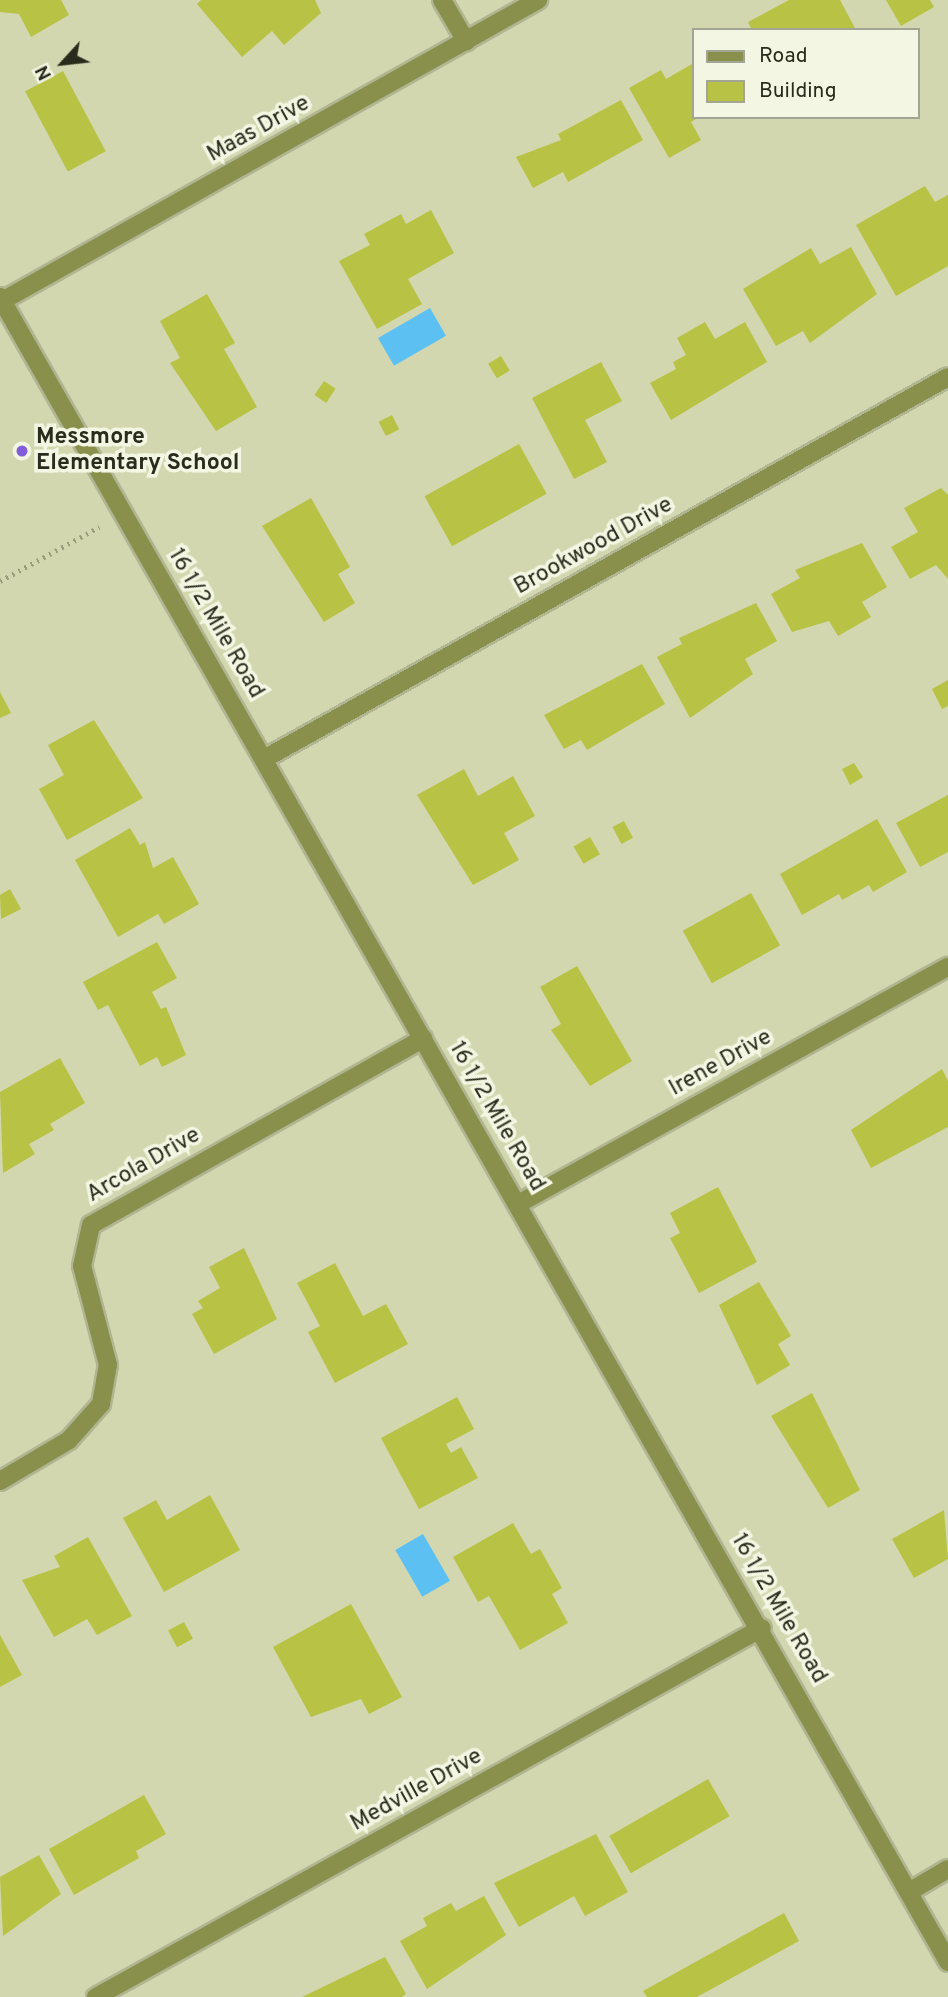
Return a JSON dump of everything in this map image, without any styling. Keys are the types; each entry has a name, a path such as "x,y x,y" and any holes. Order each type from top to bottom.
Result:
{"street":[{"path":"442,0 466,41"},
{"name":"Maas Drive","path":"1,299 538,0"},
{"name":"16 1/2 Mile Road","path":"1,299 762,1628 948,1962"},
{"name":"Brookwood Drive","path":"264,759 948,377"},
{"name":"Irene Drive","path":"518,1204 948,967"},
{"name":"Arcola Drive","path":"0,1481 69,1440 101,1404 108,1365 82,1266 91,1226 423,1039"},
{"name":"Medville Drive","path":"96,1997 762,1628"},
{"path":"909,1892 948,1869"}],"path":[{"path":"0,580 99,527"}],"water":[{"path":"430,308 446,336 394,366 378,338"},
{"path":"423,1534 450,1581 422,1597 395,1550"}],"building":[{"path":"0,0 61,0 69,15 31,37 19,14 0,12"},
{"path":"201,0 315,0 321,13 284,45 272,31 242,57 197,4"},
{"path":"789,0 840,0 855,28 751,28 748,22"},
{"path":"886,0 930,0 934,7 901,26"},
{"path":"692,64 692,119 696,119 691,122 701,140 669,158 629,88 661,70 666,79"},
{"path":"63,71 106,151 68,172 25,91"},
{"path":"621,100 643,140 568,182 563,172 533,188 516,157 561,140 558,134"},
{"path":"925,186 935,202 948,195 948,266 896,296 856,225"},
{"path":"431,210 454,253 408,279 422,304 377,329 339,261 370,245 364,234 401,214 406,224"},
{"path":"851,247 877,294 810,343 803,331 776,346 743,289 811,248 820,264"},
{"path":"207,294 235,343 224,349 257,407 216,431 170,363 180,358 160,321"},
{"path":"705,322 715,339 745,322 767,362 671,420 650,383 676,369 673,362 686,355 677,338"},
{"path":"501,356 510,371 497,378 488,364"},
{"path":"601,362 622,401 585,420 607,462 574,479 532,398"},
{"path":"324,381 336,389 326,403 314,395"},
{"path":"392,415 399,429 386,436 379,422"},
{"path":"519,444 547,494 452,546 425,496"},
{"path":"941,488 948,495 948,579 936,565 910,579 891,547 918,532 904,508"},
{"path":"311,498 350,567 338,574 355,603 324,622 262,526"},
{"path":"862,543 887,587 862,602 871,617 838,636 829,621 792,632 771,594 800,578 795,570"},
{"path":"756,603 777,641 745,659 753,674 690,718 657,657 682,644 679,638"},
{"path":"642,664 665,704 587,750 581,740 564,749 544,715"},
{"path":"948,680 948,706 942,709 932,689"},
{"path":"0,692 11,713 0,718"},
{"path":"94,720 143,798 67,840 39,789 64,775 48,745"},
{"path":"854,763 863,777 850,785 842,769"},
{"path":"464,769 478,796 513,776 535,816 504,833 519,860 473,885 417,795"},
{"path":"948,795 948,852 920,867 896,823"},
{"path":"877,819 907,872 873,892 869,885 842,900 839,894 802,915 780,874"},
{"path":"624,821 633,838 621,844 613,827"},
{"path":"130,828 140,845 145,842 153,868 173,857 199,904 164,924 158,914 118,937 75,860"},
{"path":"590,837 600,854 584,864 574,846"},
{"path":"10,889 21,909 1,919 0,895"},
{"path":"751,893 780,945 712,983 683,931"},
{"path":"157,942 177,978 152,992 161,1009 166,1007 186,1055 162,1067 157,1057 140,1066 108,1005 98,1010 83,982"},
{"path":"577,966 632,1061 590,1086 551,1030 561,1024 540,987"},
{"path":"60,1058 85,1103 50,1124 54,1130 29,1144 35,1154 3,1173 0,1092"},
{"path":"942,1069 948,1081 948,1127 871,1168 851,1130"},
{"path":"718,1187 757,1262 699,1293 670,1238 680,1233 670,1213"},
{"path":"244,1248 277,1319 214,1354 192,1314 203,1308 198,1301 220,1288 209,1267"},
{"path":"335,1263 363,1316 386,1304 408,1344 335,1383 308,1332 320,1326 297,1283"},
{"path":"759,1282 791,1336 778,1344 790,1365 757,1385 719,1305"},
{"path":"812,1393 860,1490 828,1508 771,1416"},
{"path":"457,1397 474,1429 446,1444 451,1453 461,1447 478,1478 419,1509 381,1438"},
{"path":"210,1495 240,1550 164,1592 123,1518 156,1500 167,1520"},
{"path":"944,1510 948,1559 914,1578 892,1539"},
{"path":"513,1523 531,1554 540,1549 562,1588 552,1594 568,1623 520,1650 489,1596 478,1602 453,1557"},
{"path":"88,1537 132,1616 97,1635 87,1619 54,1637 22,1580 60,1567 54,1556"},
{"path":"351,1604 402,1697 369,1714 361,1699 311,1717 273,1647"},
{"path":"184,1622 193,1639 177,1647 168,1630"},
{"path":"0,1635 22,1675 0,1687"},
{"path":"708,1779 730,1816 631,1873 609,1836"},
{"path":"144,1795 166,1834 136,1851 139,1858 74,1895 49,1849"},
{"path":"596,1834 628,1892 585,1916 574,1896 519,1927 494,1883"},
{"path":"39,1855 61,1894 3,1936 0,1877"},
{"path":"484,1896 506,1935 427,1989 400,1941 427,1926 423,1918 451,1903 456,1911"},
{"path":"784,1913 799,1941 697,1997 647,1997 643,1991"},
{"path":"385,1957 406,1994 402,1997 302,1997"}],"place":[{"name":"Messmore Elementary School","path":"22,451"}]}
